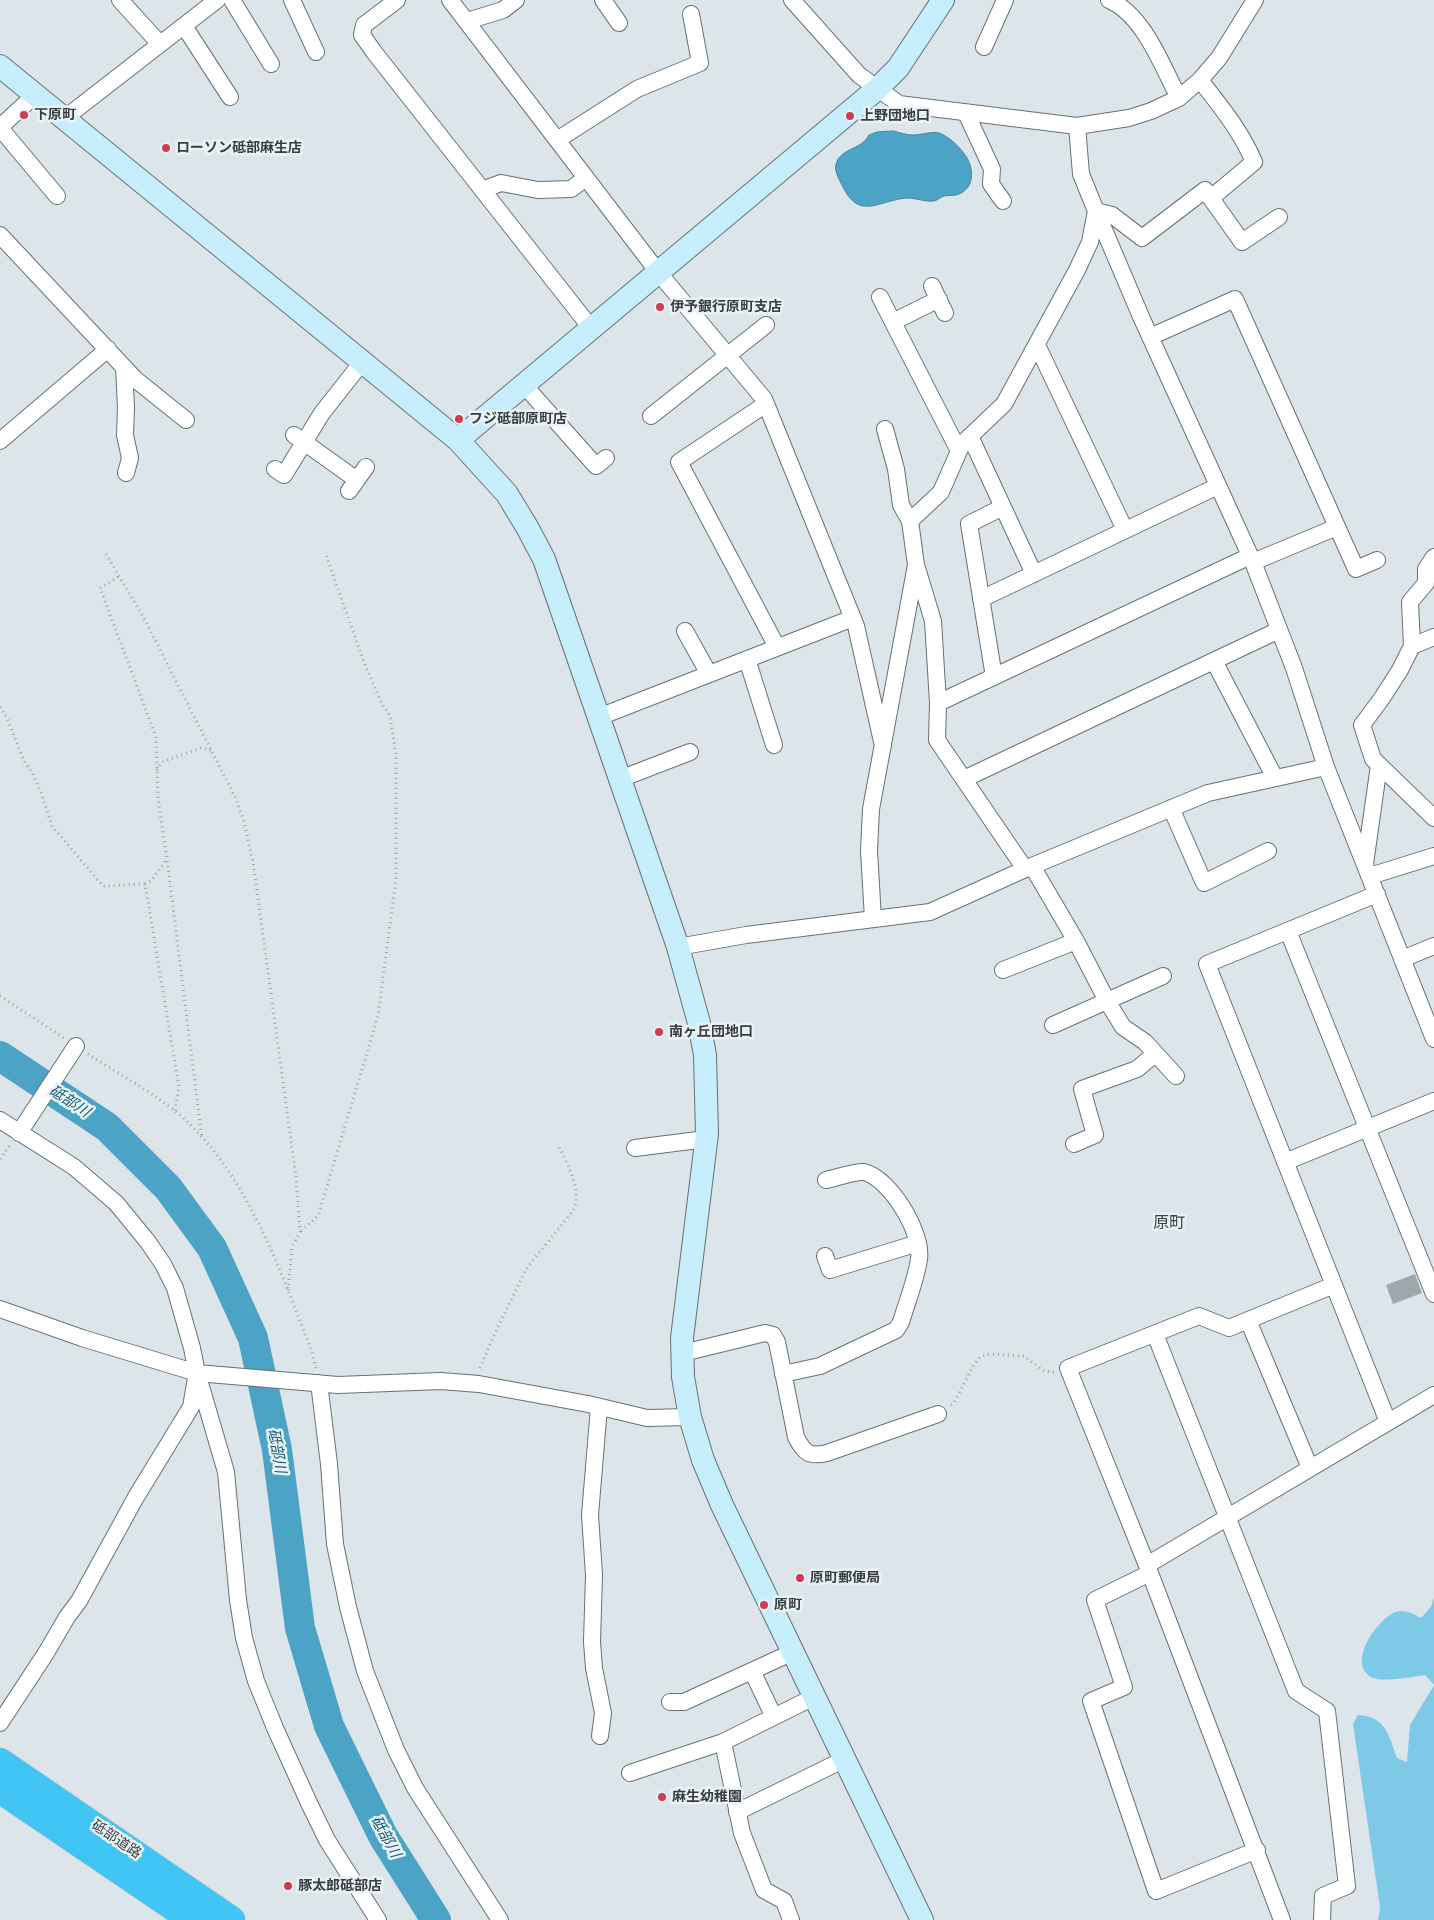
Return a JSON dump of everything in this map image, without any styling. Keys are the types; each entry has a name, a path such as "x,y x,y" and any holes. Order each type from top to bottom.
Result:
{"highway":[{"name":"砥部道路","path":"0,1762 231,1920"},
{"name":"砥部道路","path":"0,1789 193,1920"}],"street":[{"path":"120,0 160,44"},
{"path":"65,118 216,0"},
{"path":"232,0 271,64"},
{"path":"292,0 316,52"},
{"path":"397,0 364,25 362,35 592,328"},
{"path":"450,0 658,272 764,399 853,618 883,746"},
{"path":"467,21 502,10 516,0"},
{"path":"603,0 619,23"},
{"path":"792,0 859,75 899,104 1077,126 1128,118 1151,111 1179,98 1200,80 1219,58 1255,0"},
{"path":"458,440 877,89 898,68 943,0"},
{"path":"984,47 1005,0"},
{"path":"1109,0 1132,16 1146,34 1179,98"},
{"path":"557,140 637,89 700,63 690,14"},
{"path":"184,26 230,97"},
{"path":"0,66 458,440 507,494 544,559 678,948 699,1023 705,1055 707,1091 706,1140 682,1338 682,1377 690,1417 703,1460 722,1505 922,1920"},
{"path":"1200,80 1230,118 1246,144 1254,162 1211,198"},
{"path":"35,95 0,127 57,196"},
{"path":"966,112 992,169 991,184 1003,201"},
{"path":"1077,126 1081,174 1150,337 1251,559 1294,668 1326,767 1433,1035"},
{"path":"482,190 501,183 538,190 572,189 586,178"},
{"path":"1096,212 1112,215 1142,238 1205,190 1242,242 1279,217"},
{"path":"910,521 941,492 962,444 1004,404 1090,242 1096,212"},
{"path":"0,235 135,379 186,420"},
{"path":"880,297 959,451"},
{"path":"893,322 939,299"},
{"path":"1150,337 1235,299 1356,569 1377,560"},
{"path":"651,416 766,325"},
{"path":"1037,345 1125,530"},
{"path":"0,441 108,349"},
{"path":"275,470 284,475 299,438 322,413 363,361"},
{"path":"124,367 125,435 130,458 126,473"},
{"path":"524,385 596,466 606,458"},
{"path":"766,404 679,462 777,647"},
{"path":"885,429 896,469 901,505 910,521 916,566 933,621 938,704 937,740 1029,868 1076,941 1107,1001 1123,1027 1144,1042 1176,1076"},
{"path":"970,436 1034,574"},
{"path":"299,438 357,480"},
{"path":"981,599 1218,486"},
{"path":"994,677 969,524 1003,507"},
{"path":"938,704 1251,559 1337,527"},
{"path":"1434,557 1426,569 1426,582 1410,602 1412,646 1400,670 1362,725 1373,759 1434,818"},
{"path":"873,919 869,851 871,809 916,566"},
{"path":"599,717 853,618"},
{"path":"964,779 1279,630"},
{"path":"685,631 709,674"},
{"path":"1412,646 1434,637"},
{"path":"747,659 774,745"},
{"path":"1214,660 1275,778"},
{"path":"620,779 690,752"},
{"path":"1367,871 1379,765"},
{"path":"678,948 746,935 930,912 1208,793 1326,767"},
{"path":"1171,808 1204,883 1268,851"},
{"path":"1367,871 1434,856"},
{"path":"1377,894 1207,964 1388,1422"},
{"path":"1288,930 1434,1294"},
{"path":"1003,970 1076,941"},
{"path":"1402,959 1434,946"},
{"path":"1053,1025 1163,976"},
{"path":"21,1130 74,1048"},
{"path":"1074,1144 1096,1135 1082,1089 1137,1069 1155,1054"},
{"path":"1285,1162 1434,1101"},
{"path":"0,1120 21,1130 74,1167 116,1204 148,1242 163,1264 175,1288 192,1348 203,1374 226,1472 238,1600 244,1638 256,1681 308,1803 327,1840 378,1920"},
{"path":"635,1148 706,1140"},
{"path":"783,1374 820,1366 896,1330 901,1322 920,1258 915,1231 902,1207 892,1194 872,1176 863,1172 826,1180"},
{"path":"825,1256 830,1270 918,1243"},
{"path":"1282,1920 1149,1569 1068,1368 1199,1316 1229,1328 1334,1285"},
{"path":"0,1309 82,1338 203,1374 338,1385 441,1381 480,1384 647,1418 690,1417"},
{"path":"1248,1320 1310,1468"},
{"path":"682,1353 765,1333 773,1335 777,1342 796,1437 802,1449 808,1454 826,1453 938,1414"},
{"path":"1155,1334 1226,1518 1296,1691 1327,1711 1346,1886 1323,1896 1322,1920"},
{"path":"0,1723 67,1617 80,1601 136,1497 191,1408 203,1374"},
{"path":"312,1382 329,1464 335,1544 348,1607 365,1671 396,1750 415,1788 500,1920"},
{"path":"1257,1850 1156,1891 1091,1701 1124,1687 1095,1600 1149,1569 1226,1518 1434,1395"},
{"path":"599,1407 590,1515 594,1575 594,1668 603,1713 600,1736"},
{"path":"670,1702 684,1702 793,1652"},
{"path":"752,1671 774,1717"},
{"path":"630,1773 723,1742 814,1697"},
{"path":"723,1742 742,1833 764,1890 784,1901 791,1920"},
{"path":"737,1812 844,1759"}],"path":[{"path":"106,554 145,620 213,751 236,799 244,822 253,862 296,1177 300,1232"},
{"path":"288,1291 292,1247 300,1232 318,1216 378,1016 396,879 396,755 390,714 382,704 365,665 326,556"},
{"path":"118,577 100,588 156,737 158,799 202,1139"},
{"path":"0,707 24,761 36,781 52,826 103,886 145,884 151,881 167,859"},
{"path":"157,771 162,762 201,748 213,751"},
{"path":"145,884 178,1087 174,1111 202,1139 230,1174 250,1205 288,1291 312,1352 312,1382"},
{"path":"455,1382 462,1375 477,1371 482,1366 492,1337 526,1269 573,1211 577,1203 570,1172 558,1145"},
{"path":"938,1414 954,1402 973,1366 980,1357 989,1354 1024,1356 1044,1371 1055,1372"}],"shaded area":[{"path":"894,131 913,135 939,133 951,140 962,150 971,168 972,173 968,188 959,194 944,196 934,201 907,198 870,206 855,203 837,175 836,164 838,159 861,144 869,135 877,132"},
{"path":"1434,1597 1434,1685 1425,1675 1390,1680 1371,1677 1364,1670 1362,1661 1363,1651 1381,1622 1400,1611 1421,1618 1431,1607"},
{"path":"1434,1685 1434,1920 1378,1920 1380,1907 1353,1724 1358,1715 1367,1716 1381,1723 1389,1735 1397,1758 1407,1762 1410,1725"}],"building":[{"path":"1415,1274 1422,1293 1393,1304 1386,1285"}],"waterway":[{"name":"砥部川","path":"0,1056 107,1127 168,1188 212,1248 253,1338 277,1450 300,1628 329,1726 383,1836 436,1920"}],"place":[{"name":"下原町","path":"24,115"},
{"name":"上野団地口","path":"850,116"},
{"name":"ローソン砥部麻生店","path":"166,148"},
{"name":"伊予銀行原町支店","path":"660,307"},
{"name":"フジ砥部原町店","path":"459,419"},
{"name":"南ヶ丘団地口","path":"659,1032"},
{"name":"原町郵便局","path":"800,1578"},
{"name":"原町","path":"764,1605"},
{"name":"麻生幼稚園","path":"662,1797"},
{"name":"豚太郎砥部店","path":"288,1886"}],"district":[{"name":"原町","path":"1169,1224"}]}
